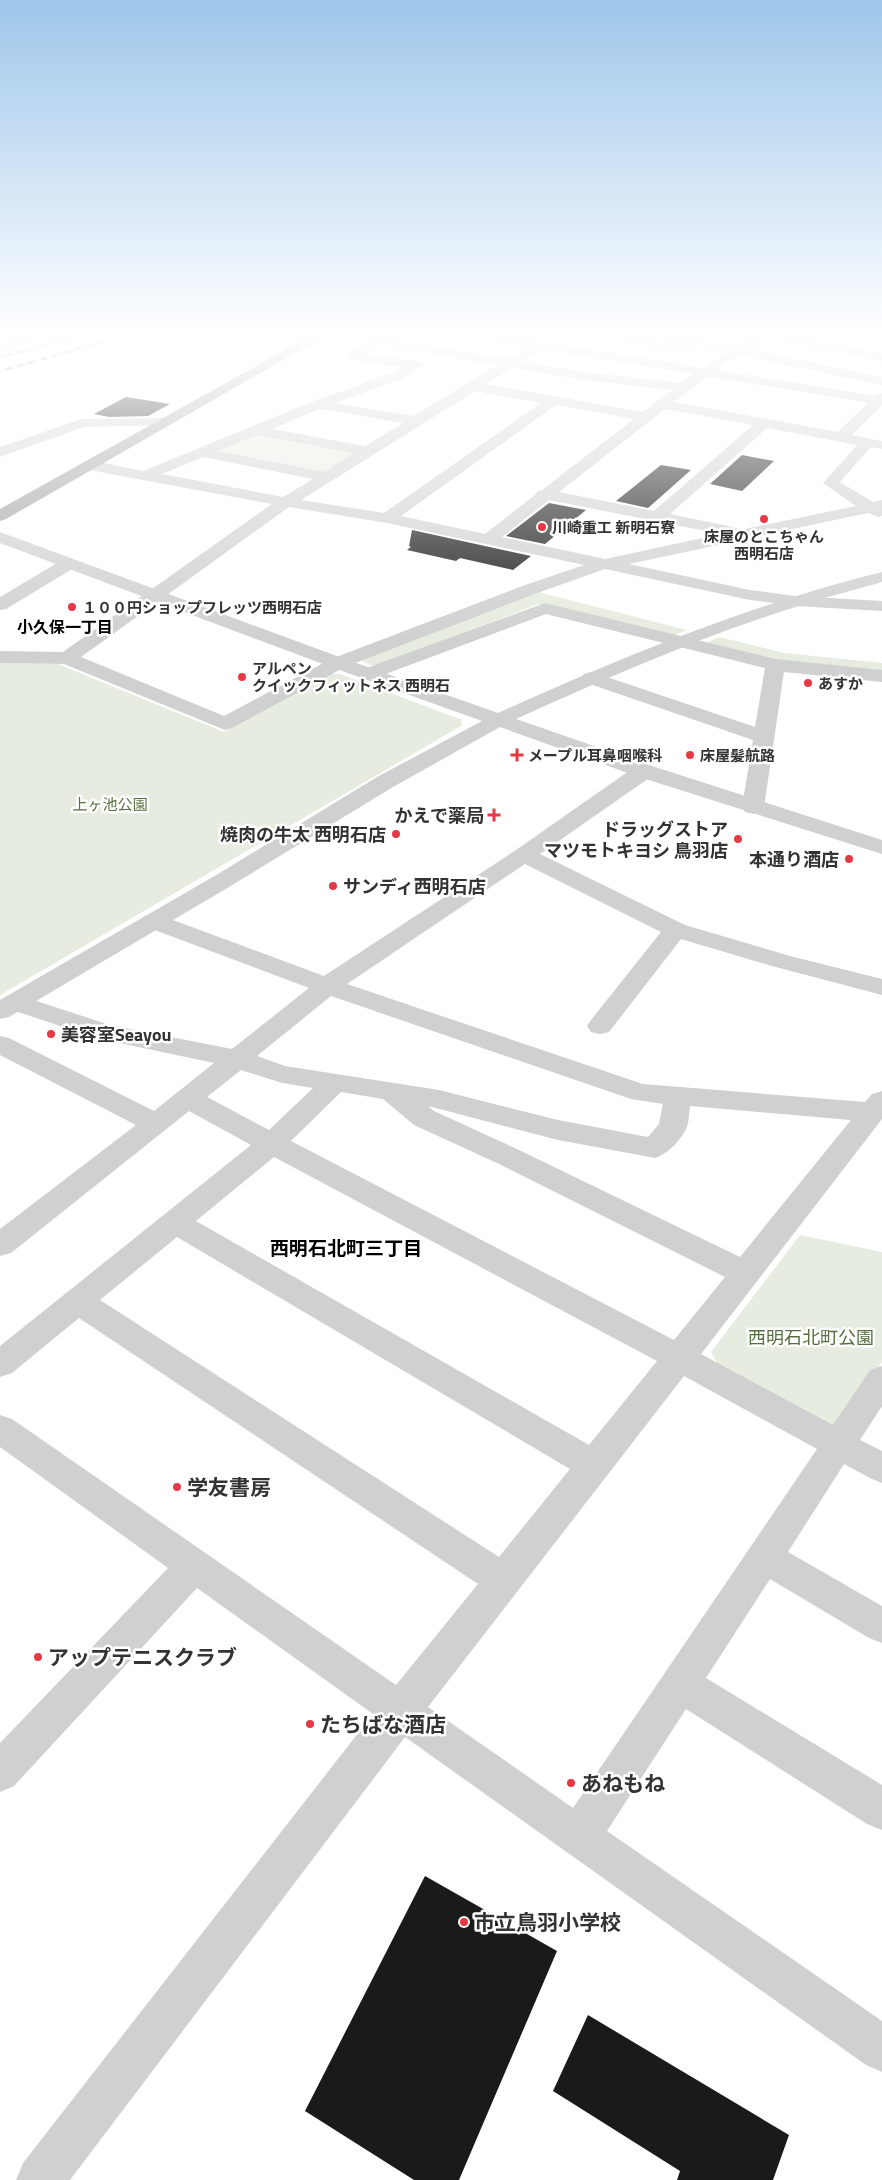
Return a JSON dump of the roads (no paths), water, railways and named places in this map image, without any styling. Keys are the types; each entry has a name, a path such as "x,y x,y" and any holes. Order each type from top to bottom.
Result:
{"highway":[{"path":"0,516 137,438"}],"street":[{"path":"0,452 40,438"},
{"path":"146,475 237,438"},
{"path":"297,438 367,451"},
{"path":"67,658 286,502 388,438"},
{"path":"387,518 501,438"},
{"path":"489,539 544,494 619,438"},
{"path":"658,516 747,438"},
{"path":"846,438 875,443"},
{"path":"875,443 831,483 878,509"},
{"path":"201,452 326,477"},
{"path":"89,465 286,502 387,518 601,565 750,595 795,601 882,606"},
{"path":"544,494 743,534"},
{"path":"0,656 67,658 225,724 338,663 534,588 601,565 743,534 878,509"},
{"path":"0,537 68,564 368,674 644,771 753,807 882,846"},
{"path":"0,605 68,564"},
{"path":"7,1006 153,921 384,782 500,719 591,678 680,642 795,601 882,576"},
{"path":"534,588 785,652 882,660"},
{"path":"368,674 545,608 775,665 882,676"},
{"path":"753,807 775,665"},
{"path":"591,678 763,737"},
{"path":"0,1244 156,1124 327,986 524,855 644,771"},
{"path":"524,855 676,930 781,961 882,986"},
{"path":"153,921 327,986 641,1092 678,1096 877,1106"},
{"path":"600,1026 676,930"},
{"path":"7,1006 105,1032 237,1059 282,1074 438,1099 558,1130 655,1148 673,1126 678,1096"},
{"path":"0,1044 156,1124"},
{"path":"0,1364 272,1143 336,1082"},
{"path":"390,1091 424,1118 509,1157 745,1273"},
{"path":"188,1098 678,1357 882,1468"},
{"path":"40,2180 401,1710 877,1106"},
{"path":"175,1222 593,1465"},
{"path":"78,1300 503,1580"},
{"path":"579,1836 882,1379"},
{"path":"0,1429 882,2049"},
{"path":"764,1558 882,1626"},
{"path":"0,1772 194,1566"},
{"path":"680,1684 882,1809"}],"place":[{"name":"床屋のとこちゃん 西明石店","path":"764,519"},
{"name":"川崎重工 新明石寮","path":"542,527"},
{"name":"１００円ショップフレッツ西明石店","path":"72,607"},
{"name":"アルペン クイックフィットネス 西明石","path":"242,677"},
{"name":"あすか","path":"808,683"},
{"name":"メープル耳鼻咽喉科","path":"517,755"},
{"name":"床屋髪航路","path":"690,755"},
{"name":"かえで薬局","path":"494,815"},
{"name":"焼肉の牛太 西明石店","path":"396,834"},
{"name":"ドラッグストア マツモトキヨシ 鳥羽店","path":"738,839"},
{"name":"本通り酒店","path":"849,859"},
{"name":"サンディ西明石店","path":"333,886"},
{"name":"美容室Seayou","path":"51,1034"},
{"name":"学友書房","path":"177,1487"},
{"name":"アップテニスクラブ","path":"38,1657"},
{"name":"たちばな酒店","path":"310,1724"},
{"name":"あねもね","path":"571,1783"},
{"name":"市立鳥羽小学校","path":"464,1922"}],"district":[{"name":"小久保一丁目","path":"65,627"},
{"name":"西明石北町三丁目","path":"346,1247"}],"park label":[{"name":"上ヶ池公園","path":"110,804"},
{"name":"西明石北町公園","path":"811,1337"}]}
